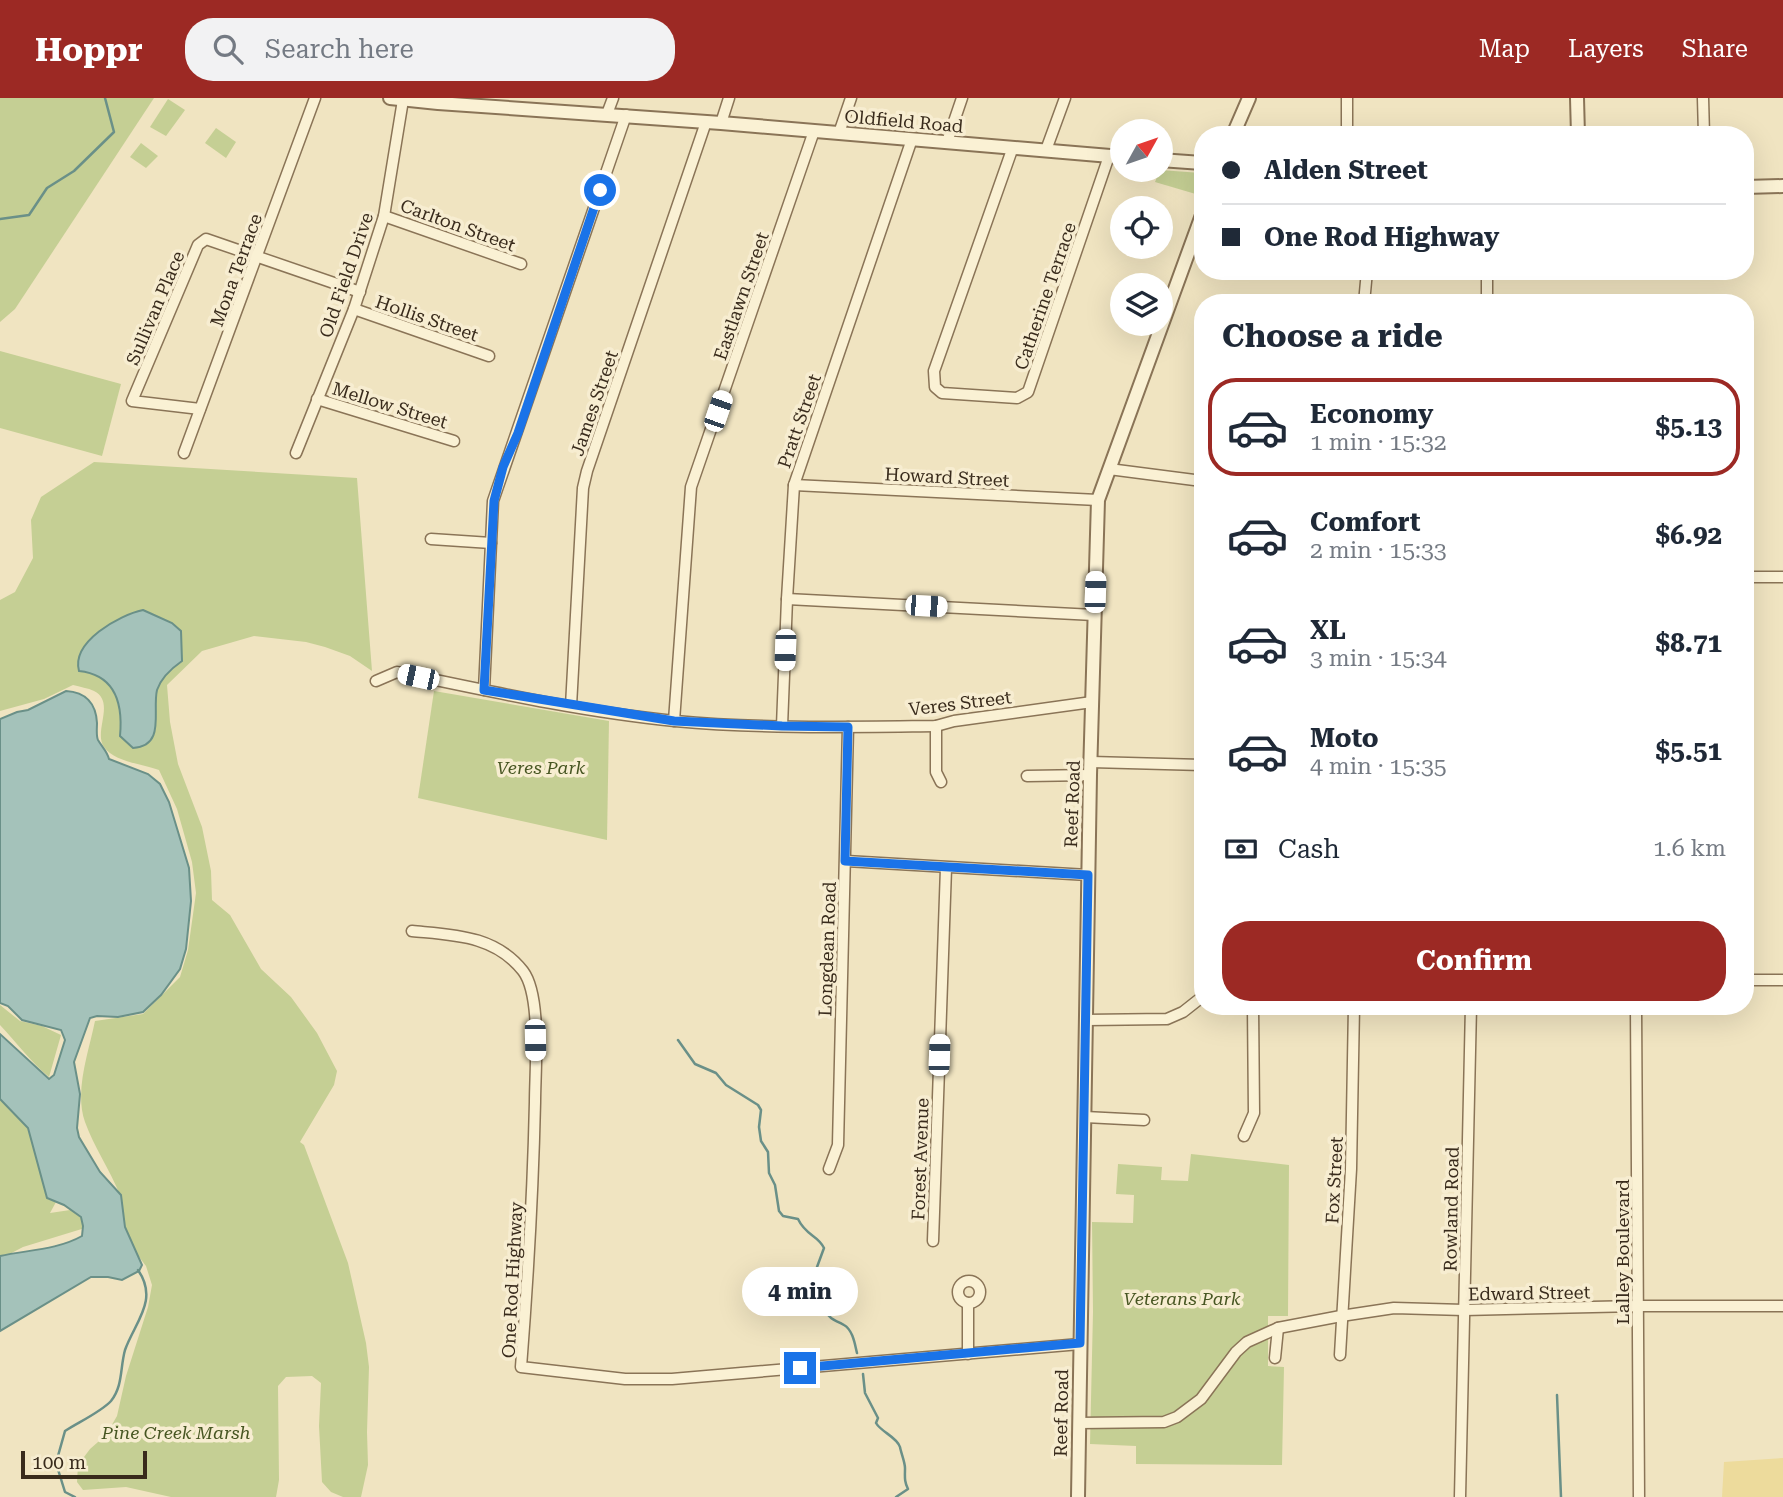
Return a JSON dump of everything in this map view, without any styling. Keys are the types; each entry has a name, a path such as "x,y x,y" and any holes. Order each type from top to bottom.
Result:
{"street":[{"name":"Mona Terrace","path":"184,453 315,98"},
{"path":"607,114 612,98"},
{"path":"720,123 729,98"},
{"path":"839,133 851,98"},
{"path":"947,142 962,98"},
{"path":"1046,150 1065,98"},
{"path":"1237,126 1249,98"},
{"path":"1347,126 1348,98"},
{"path":"1577,98 1578,126"},
{"path":"1703,98 1704,126"},
{"name":"Oldfield Road","path":"397,99 514,103 607,114 1110,156"},
{"name":"Old Field Drive","path":"296,453 355,309 384,216 397,99"},
{"path":"484,690 494,501 503,467 518,433 626,115"},
{"name":"James Street","path":"571,706 583,488 706,122"},
{"name":"Eastlawn Street","path":"674,721 691,487 814,131"},
{"name":"Pratt Street","path":"782,726 786,599 794,485 912,139"},
{"name":"Catherine Terrace","path":"1013,147 934,371 933,383 942,393 1017,398 1028,392 1110,173"},
{"path":"1173,161 1194,162"},
{"path":"1754,187 1783,186"},
{"name":"Carlton Street","path":"384,216 521,264"},
{"name":"Reef Road","path":"1078,1497 1088,875 1098,500 1194,237"},
{"name":"Sullivan Place","path":"200,409 132,401 198,245 206,240 360,292"},
{"name":"Hollis Street","path":"355,309 489,356"},
{"name":"Mellow Street","path":"317,399 454,441"},
{"path":"1109,469 1194,480"},
{"name":"Howard Street","path":"794,485 1098,500"},
{"path":"432,539 491,543"},
{"path":"1754,578 1783,578"},
{"path":"786,599 1094,615"},
{"name":"Veres Street","path":"376,681 397,672 571,706 674,721 782,726 936,726 954,721 1092,702"},
{"path":"936,726 936,772 941,782"},
{"name":"Longdean Road","path":"829,1170 838,1145 848,727"},
{"path":"1027,776 1091,768 1194,765"},
{"path":"845,861 1088,875"},
{"name":"Forest Avenue","path":"933,1241 946,868"},
{"name":"One Rod Highway","path":"412,931 474,938 497,947 525,973 533,997 536,1060 532,1233 521,1367 625,1379 672,1379 1080,1343"},
{"path":"1754,979 1783,979"},
{"path":"1086,1020 1167,1019 1194,1004"},
{"path":"1244,1136 1254,1113 1253,1015"},
{"name":"Fox Street","path":"1340,1355 1351,1169 1354,1015"},
{"name":"Rowland Road","path":"1460,1497 1471,1015"},
{"name":"Lalley Boulevard","path":"1636,1015 1639,1497"},
{"path":"1085,1118 1144,1120"},
{"path":"968,1303 968,1354"},
{"name":"Edward Street","path":"1079,1423 1164,1422 1177,1417 1207,1394 1236,1352 1247,1342 1278,1328 1341,1316 1394,1308 1464,1310 1783,1306"},
{"path":"1275,1358 1278,1328"}],"green space":[{"path":"0,98 154,98 15,309 0,322"},
{"path":"168,99 185,110 166,136 150,127"},
{"path":"216,128 236,142 226,158 205,143"},
{"path":"141,143 158,156 146,168 130,157"},
{"path":"1173,171 1194,172 1194,194 1155,182 1173,182"},
{"path":"0,351 121,384 102,456 0,428"},
{"name":"Pine Creek Marsh","path":"94,462 357,478 372,671 350,656 325,647 254,636 202,651 167,685 170,722 178,764 202,827 211,871 212,900 230,915 261,969 291,997 317,1033 337,1071 334,1085 300,1142 304,1145 348,1263 366,1343 369,1367 368,1465 361,1497 343,1497 331,1492 322,1482 319,1426 321,1383 312,1376 286,1377 278,1386 279,1480 276,1497 171,1497 126,1487 83,1490 77,1482 78,1465 90,1449 106,1435 117,1416 126,1376 148,1307 152,1285 146,1266 111,1220 23,1247 0,1259 0,1091 34,1127 62,1191 50,1213 77,1209 120,1195 89,1131 82,1110 82,1084 95,1021 143,1014 180,977 188,950 196,893 192,862 177,809 159,770 122,759 104,747 101,733 104,709 100,696 92,690 73,685 44,699 0,711 0,600 15,592 33,558 31,520 41,497"},
{"name":"Veres Park","path":"434,691 609,721 607,840 418,798"},
{"path":"0,1005 20,1021 42,1026 61,1035 49,1077 0,1025"},
{"name":"Veterans Park","path":"1191,1154 1289,1165 1288,1316 1268,1316 1268,1366 1284,1367 1282,1465 1136,1464 1136,1446 1090,1444 1092,1222 1133,1223 1134,1195 1116,1194 1118,1164 1162,1167 1161,1180 1188,1181"}],"sand":[{"path":"1783,1458 1783,1497 1722,1497 1724,1462"}],"water":[{"path":"143,610 172,623 181,631 182,661 167,674 157,690 154,734 143,746 133,748 120,736 118,702 109,685 101,678 79,671 78,660 89,640 99,632 122,618"},
{"path":"66,691 89,700 95,710 97,738 109,759 148,774 160,784 169,802 189,868 191,901 186,949 180,969 161,995 143,1012 118,1017 90,1018 74,1062 80,1094 77,1128 79,1137 100,1172 121,1195 125,1227 142,1265 139,1271 122,1280 91,1277 0,1331 0,1256 52,1247 82,1236 81,1217 64,1205 47,1198 28,1128 0,1099 0,1034 49,1079 54,1075 65,1040 61,1030 22,1020 8,1006 0,1003 0,719 28,710"}],"waterway":[{"path":"0,219 29,215 47,188 74,171 114,132 105,98"},
{"path":"678,1040 695,1064 716,1073 726,1085 758,1105 761,1110 761,1141 768,1152 769,1173 775,1185 779,1211 783,1216 798,1219 824,1248 817,1267 825,1311 832,1319 850,1330 857,1353"},
{"path":"75,1497 65,1492 56,1463 65,1431 107,1405 118,1389 125,1350 146,1301 144,1281 138,1270"},
{"path":"863,1374 865,1393 878,1418 876,1423 898,1443 904,1460 908,1489 896,1497"},
{"path":"1557,1395 1561,1497"}],"route":[{"path":"600,190 518,433 503,467 494,501 484,690 674,721 848,727 845,861 1088,875 1080,1343 800,1368"}]}
